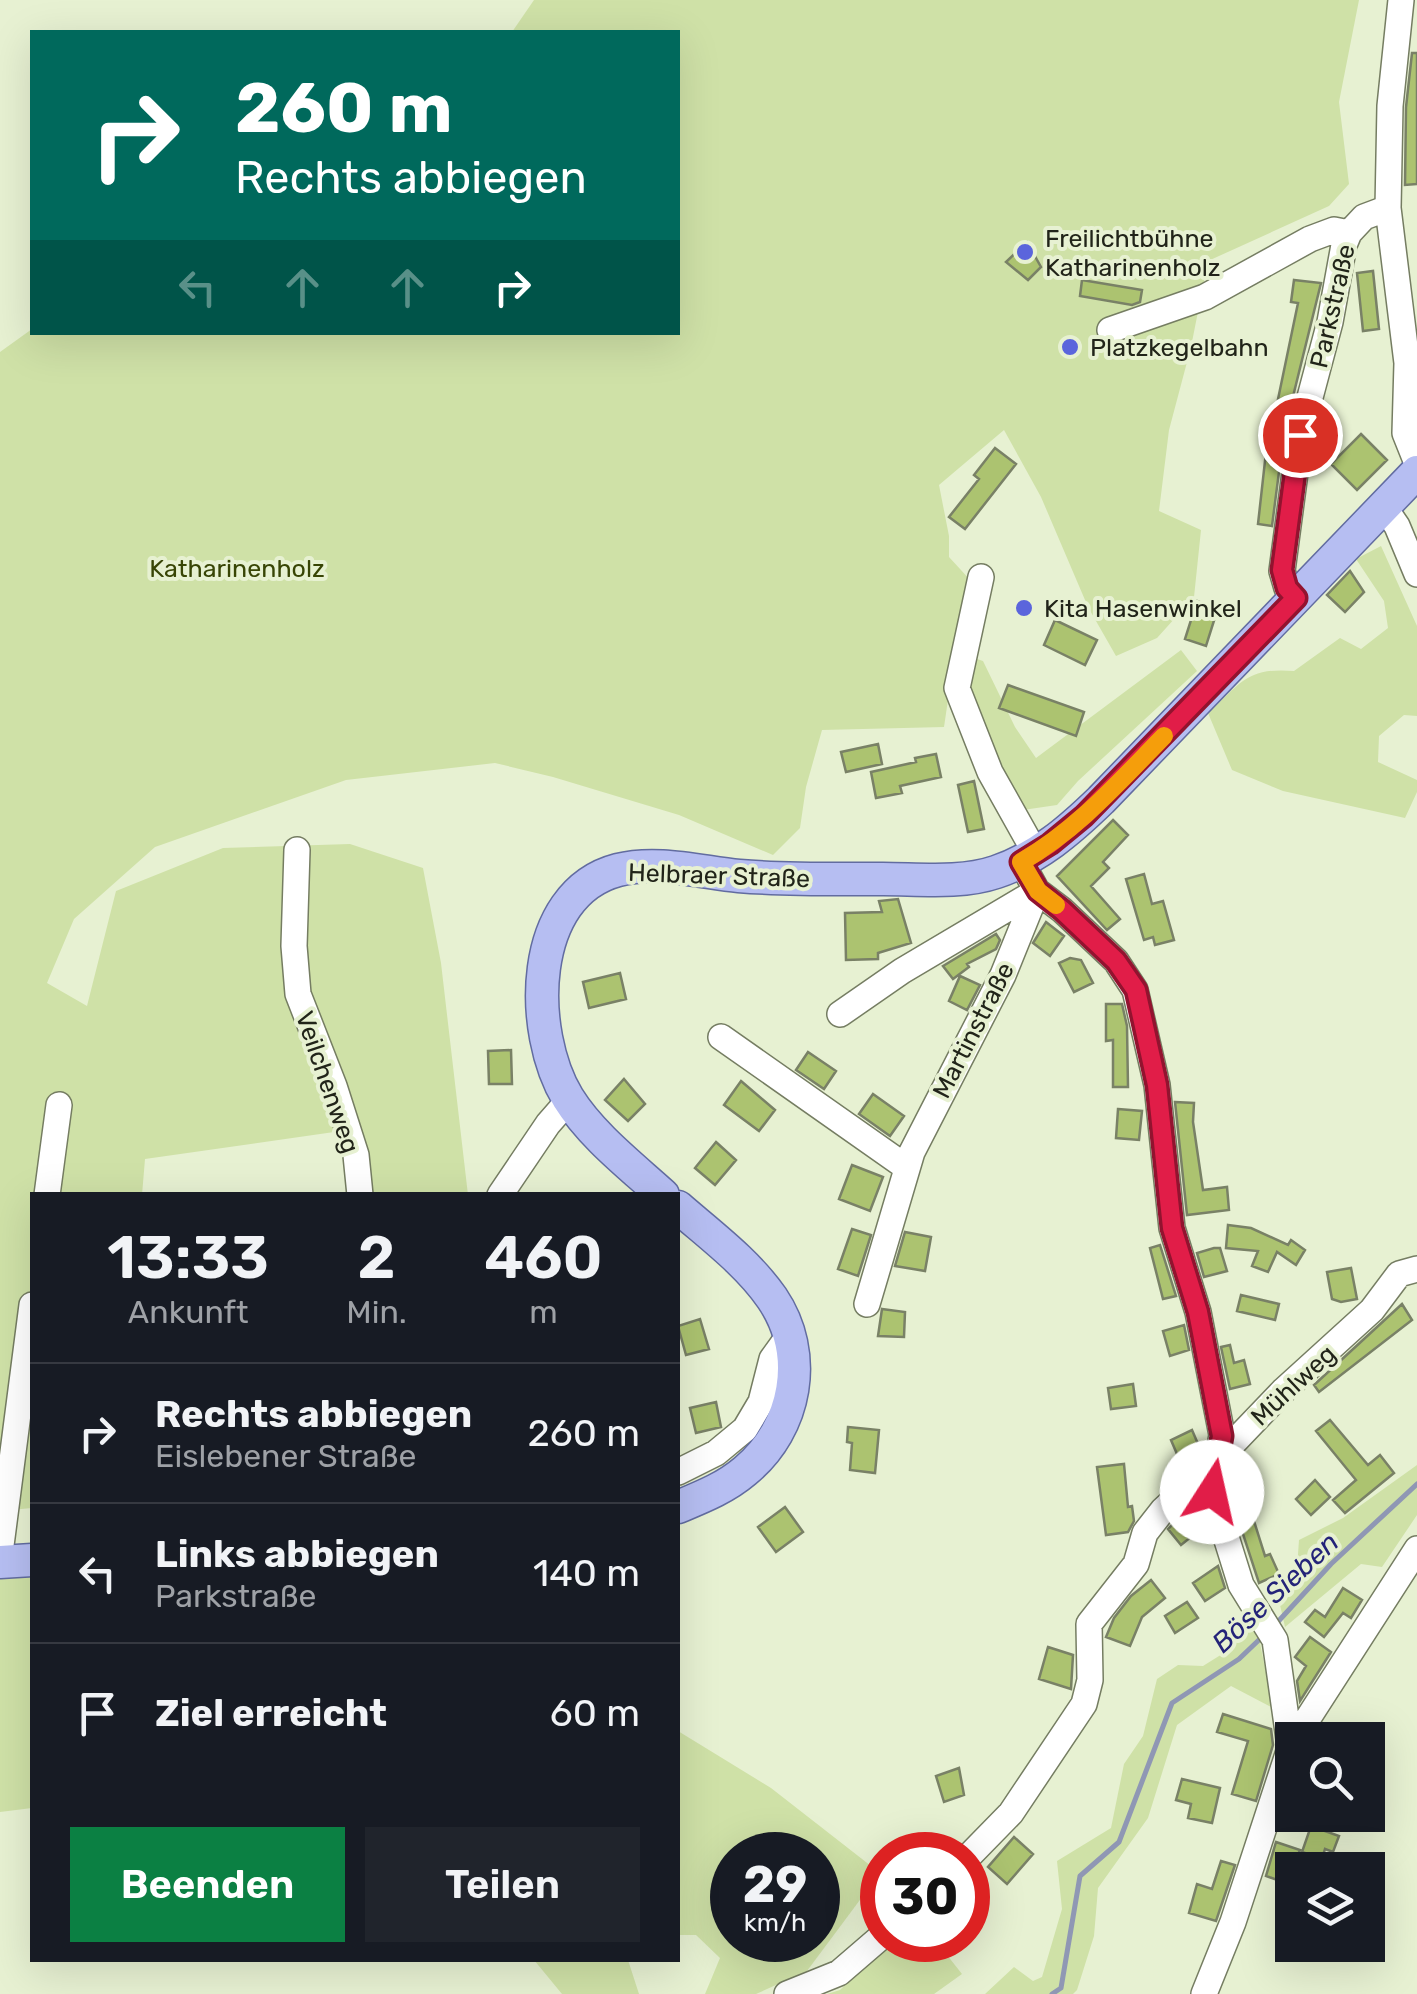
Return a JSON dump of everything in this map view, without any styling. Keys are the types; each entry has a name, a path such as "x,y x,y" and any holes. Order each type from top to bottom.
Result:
{"main road":[{"path":"1029,858 1101,800 1417,472"},
{"name":"Helbraer Straße","path":"660,1192 596,1131 570,1100 546,1043 543,978 550,943 562,912 579,892 600,877 628,868 658,867 766,878 921,880 982,876 1029,858"},
{"path":"680,1209 751,1271 774,1301 790,1334 795,1356 795,1378 781,1427 771,1444 746,1471 680,1506"},
{"path":"0,1562 30,1560"}],"street":[{"path":"1401,0 1390,106 1388,208 1406,363 1405,433 1417,464"},
{"name":"Parkstraße","path":"1296,598 1287,588 1282,570 1300,435 1349,233 1364,217 1388,208"},
{"path":"1110,330 1205,297 1310,239 1334,230 1349,233"},
{"path":"1384,508 1398,526 1417,574"},
{"path":"981,577 957,688 1029,858 1038,891 1116,961 1136,990 1157,1085 1172,1228 1198,1312 1222,1436 1212,1492 1241,1585 1271,1632 1288,1722"},
{"name":"Veilchenweg","path":"297,850 294,946 298,994 356,1155 360,1192"},
{"name":"Martinstraße","path":"840,1014 902,971 1038,891"},
{"name":"Martinstraße","path":"867,1304 906,1167 1003,975 1038,891"},
{"path":"721,1037 906,1167"},
{"path":"502,1192 548,1124 570,1100"},
{"path":"47,1192 59,1105"},
{"name":"Mühlweg","path":"990,1835 1008,1817 1082,1710 1090,1683 1090,1620 1136,1564 1146,1533 1163,1510 1284,1390 1372,1310 1399,1274 1417,1269"},
{"path":"0,1553 30,1321"},
{"path":"680,1471 716,1453 745,1429 760,1402 772,1360 790,1334"},
{"path":"1305,1722 1417,1548"},
{"path":"1204,1994 1233,1922 1275,1794"},
{"path":"787,1994 834,1976 860,1954"}],"green space":[{"name":"Katharinenholz","path":"534,0 1359,0 1339,102 1349,184 1329,206 1208,261 1169,430 1159,511 1201,530 1194,597 1157,638 1116,656 1088,607 1041,497 1004,430 939,485 949,557 972,582 958,632 944,727 822,730 806,787 800,828 773,855 679,815 495,763 346,780 155,847 74,919 47,983 87,1006 116,891 223,848 350,844 423,868 441,963 468,1192 366,1192 355,1129 145,1159 142,1192 30,1192 30,1508 0,1511 0,352 30,330 30,335 680,335 680,30 513,30"},
{"path":"1381,546 1417,626 1417,716 1404,715 1379,736 1378,762 1417,780 1417,792 1405,818 1283,791 1232,770 1208,713 1246,679 1265,672 1294,671 1340,638 1361,649 1388,628 1384,601 1356,559"},
{"path":"1181,650 1197,671 1057,805 1016,811 964,689 974,658 983,661 1015,727 1036,758"},
{"path":"1417,1465 1417,1515 1382,1567 1361,1564 1285,1627 1276,1587 1297,1568 1299,1540 1343,1518"},
{"path":"30,1560 30,1808 0,1812 0,1562"},
{"path":"1256,1623 1273,1708 1231,1686 1177,1725 1148,1818 1098,1888 1094,1936 1077,1990 1073,1994 985,1994 1014,1967 1033,1981 1042,1977 1062,1909 1057,1861 1111,1828 1124,1764 1143,1736 1157,1679 1178,1665 1203,1666 1227,1651"},
{"path":"680,1732 771,1788 827,1832 710,1832 710,1948 696,1935 680,1935"},
{"path":"840,1842 860,1857 860,1900 840,1927"},
{"path":"536,1962 629,1962 639,1994 562,1994"},
{"path":"718,1962 814,1962 807,1971 756,1994 705,1994"},
{"path":"869,1962 953,1962 962,1974 934,1994 827,1994 840,1990"}],"building":[{"path":"1412,53 1417,53 1417,184 1405,185 1406,107"},
{"name":"Freilichtbühne Katharinenholz","path":"1027,242 1041,267 1028,280 1006,262"},
{"path":"1373,271 1379,329 1363,331 1357,273"},
{"path":"1082,280 1142,290 1140,302 1132,305 1080,296"},
{"path":"1294,280 1321,283 1284,433 1272,526 1258,524 1268,434 1298,303 1291,302"},
{"path":"1361,434 1387,460 1357,490 1331,464"},
{"path":"995,448 1016,464 965,529 949,517 979,479 974,475"},
{"path":"1350,571 1364,592 1345,612 1327,595"},
{"path":"1197,601 1218,608 1206,646 1185,639"},
{"path":"1055,620 1097,640 1085,665 1044,645"},
{"path":"1008,685 1084,712 1076,736 999,708"},
{"path":"878,744 882,764 846,772 841,752"},
{"path":"936,754 941,777 900,786 902,793 876,798 871,772"},
{"path":"974,781 984,829 968,832 958,785"},
{"path":"1113,820 1128,835 1103,862 1109,868 1091,886 1120,919 1107,930 1057,876"},
{"path":"1144,874 1152,904 1163,901 1174,940 1155,945 1153,937 1144,940 1126,879"},
{"path":"898,899 911,943 878,953 878,959 846,960 845,913 882,912 879,901"},
{"path":"1046,922 1064,936 1050,956 1033,943"},
{"path":"996,934 1000,940 996,949 967,964 969,967 953,979 943,966"},
{"path":"1070,958 1081,960 1093,983 1074,992 1059,963"},
{"path":"620,973 626,999 589,1008 583,982"},
{"path":"960,976 980,985 967,1010 949,1001"},
{"path":"1106,1004 1122,1004 1127,1026 1128,1087 1113,1087 1113,1040 1106,1041"},
{"path":"511,1050 512,1084 489,1084 488,1051"},
{"path":"808,1052 836,1071 824,1089 796,1070"},
{"path":"624,1079 645,1104 628,1121 605,1100"},
{"path":"741,1081 775,1110 759,1131 724,1105"},
{"path":"873,1094 904,1116 890,1136 859,1114"},
{"path":"1175,1102 1194,1103 1203,1190 1227,1187 1229,1210 1187,1215"},
{"path":"1118,1109 1142,1111 1139,1140 1116,1138"},
{"path":"716,1142 736,1160 715,1185 695,1168"},
{"path":"852,1165 883,1177 870,1211 839,1199"},
{"path":"1228,1225 1251,1228 1288,1245 1291,1240 1305,1250 1296,1265 1277,1252 1268,1272 1252,1266 1258,1251 1226,1248"},
{"path":"852,1229 871,1235 858,1276 838,1269"},
{"path":"905,1232 931,1237 925,1271 895,1266"},
{"path":"1160,1245 1176,1296 1163,1299 1150,1248"},
{"path":"1220,1248 1227,1271 1204,1277 1197,1253"},
{"path":"1351,1268 1357,1299 1332,1299 1327,1272"},
{"path":"1241,1295 1279,1304 1275,1320 1237,1311"},
{"path":"1402,1304 1412,1320 1319,1392 1314,1385"},
{"path":"882,1309 905,1312 904,1337 878,1336"},
{"path":"700,1319 709,1349 686,1355 680,1325"},
{"path":"1184,1325 1189,1350 1170,1356 1163,1331"},
{"path":"1230,1345 1234,1363 1244,1360 1250,1384 1230,1389 1221,1347"},
{"path":"1133,1384 1136,1406 1111,1409 1108,1388"},
{"path":"716,1402 721,1427 696,1433 690,1408"},
{"path":"1330,1420 1368,1465 1380,1455 1394,1473 1345,1513 1333,1500 1356,1480 1316,1431"},
{"path":"848,1427 879,1430 875,1473 850,1470 852,1443 847,1442"},
{"path":"1192,1430 1201,1451 1180,1461 1171,1440"},
{"path":"1124,1464 1128,1507 1132,1506 1134,1521 1128,1532 1106,1535 1097,1467"},
{"path":"1252,1472 1257,1501 1248,1502 1265,1556 1270,1554 1279,1574 1259,1583 1229,1491 1231,1475"},
{"path":"1315,1480 1330,1497 1311,1515 1296,1499"},
{"path":"785,1507 803,1532 776,1552 758,1527"},
{"path":"1187,1510 1202,1528 1181,1545 1168,1529"},
{"path":"1218,1566 1225,1588 1205,1601 1193,1583"},
{"path":"1151,1580 1165,1598 1142,1617 1130,1646 1106,1637 1114,1618 1131,1596"},
{"path":"1343,1588 1362,1600 1351,1618 1343,1613 1324,1637 1305,1622 1315,1610 1325,1617"},
{"path":"1187,1602 1198,1618 1175,1633 1165,1616"},
{"path":"1310,1637 1331,1652 1300,1701 1297,1681 1306,1666 1295,1657"},
{"path":"1048,1647 1073,1655 1071,1689 1039,1679"},
{"path":"1223,1714 1271,1729 1273,1745 1256,1801 1232,1794 1248,1741 1217,1732"},
{"path":"959,1768 964,1795 944,1802 936,1776"},
{"path":"1182,1779 1220,1788 1212,1823 1188,1818 1191,1804 1176,1800"},
{"path":"1309,1832 1339,1836 1333,1852 1302,1852"},
{"path":"1014,1837 1033,1854 1007,1884 990,1865"},
{"path":"1276,1842 1300,1850 1275,1852 1275,1879 1266,1876"},
{"path":"1221,1861 1235,1865 1216,1921 1189,1913 1197,1884 1212,1889"}],"waterway":[{"name":"Böse Sieben","path":"1274,1626 1331,1564 1417,1484"},
{"name":"Böse Sieben","path":"1052,1994 1061,1988 1080,1876 1119,1842 1172,1703 1239,1659 1262,1637"}],"slow traffic":[{"path":"1056,905 1038,891 1021,862 1084,816 1164,736"}],"place":[{"name":"Freilichtbühne Katharinenholz","path":"1025,252"},
{"name":"Platzkegelbahn","path":"1070,347"},
{"name":"Kita Hasenwinkel","path":"1024,608"}],"route":[{"path":"1212,1492 1222,1436 1198,1312 1172,1228 1157,1085 1136,990 1116,961 1038,891 1021,862 1084,816 1296,598 1287,588 1282,570 1300,435"}]}
